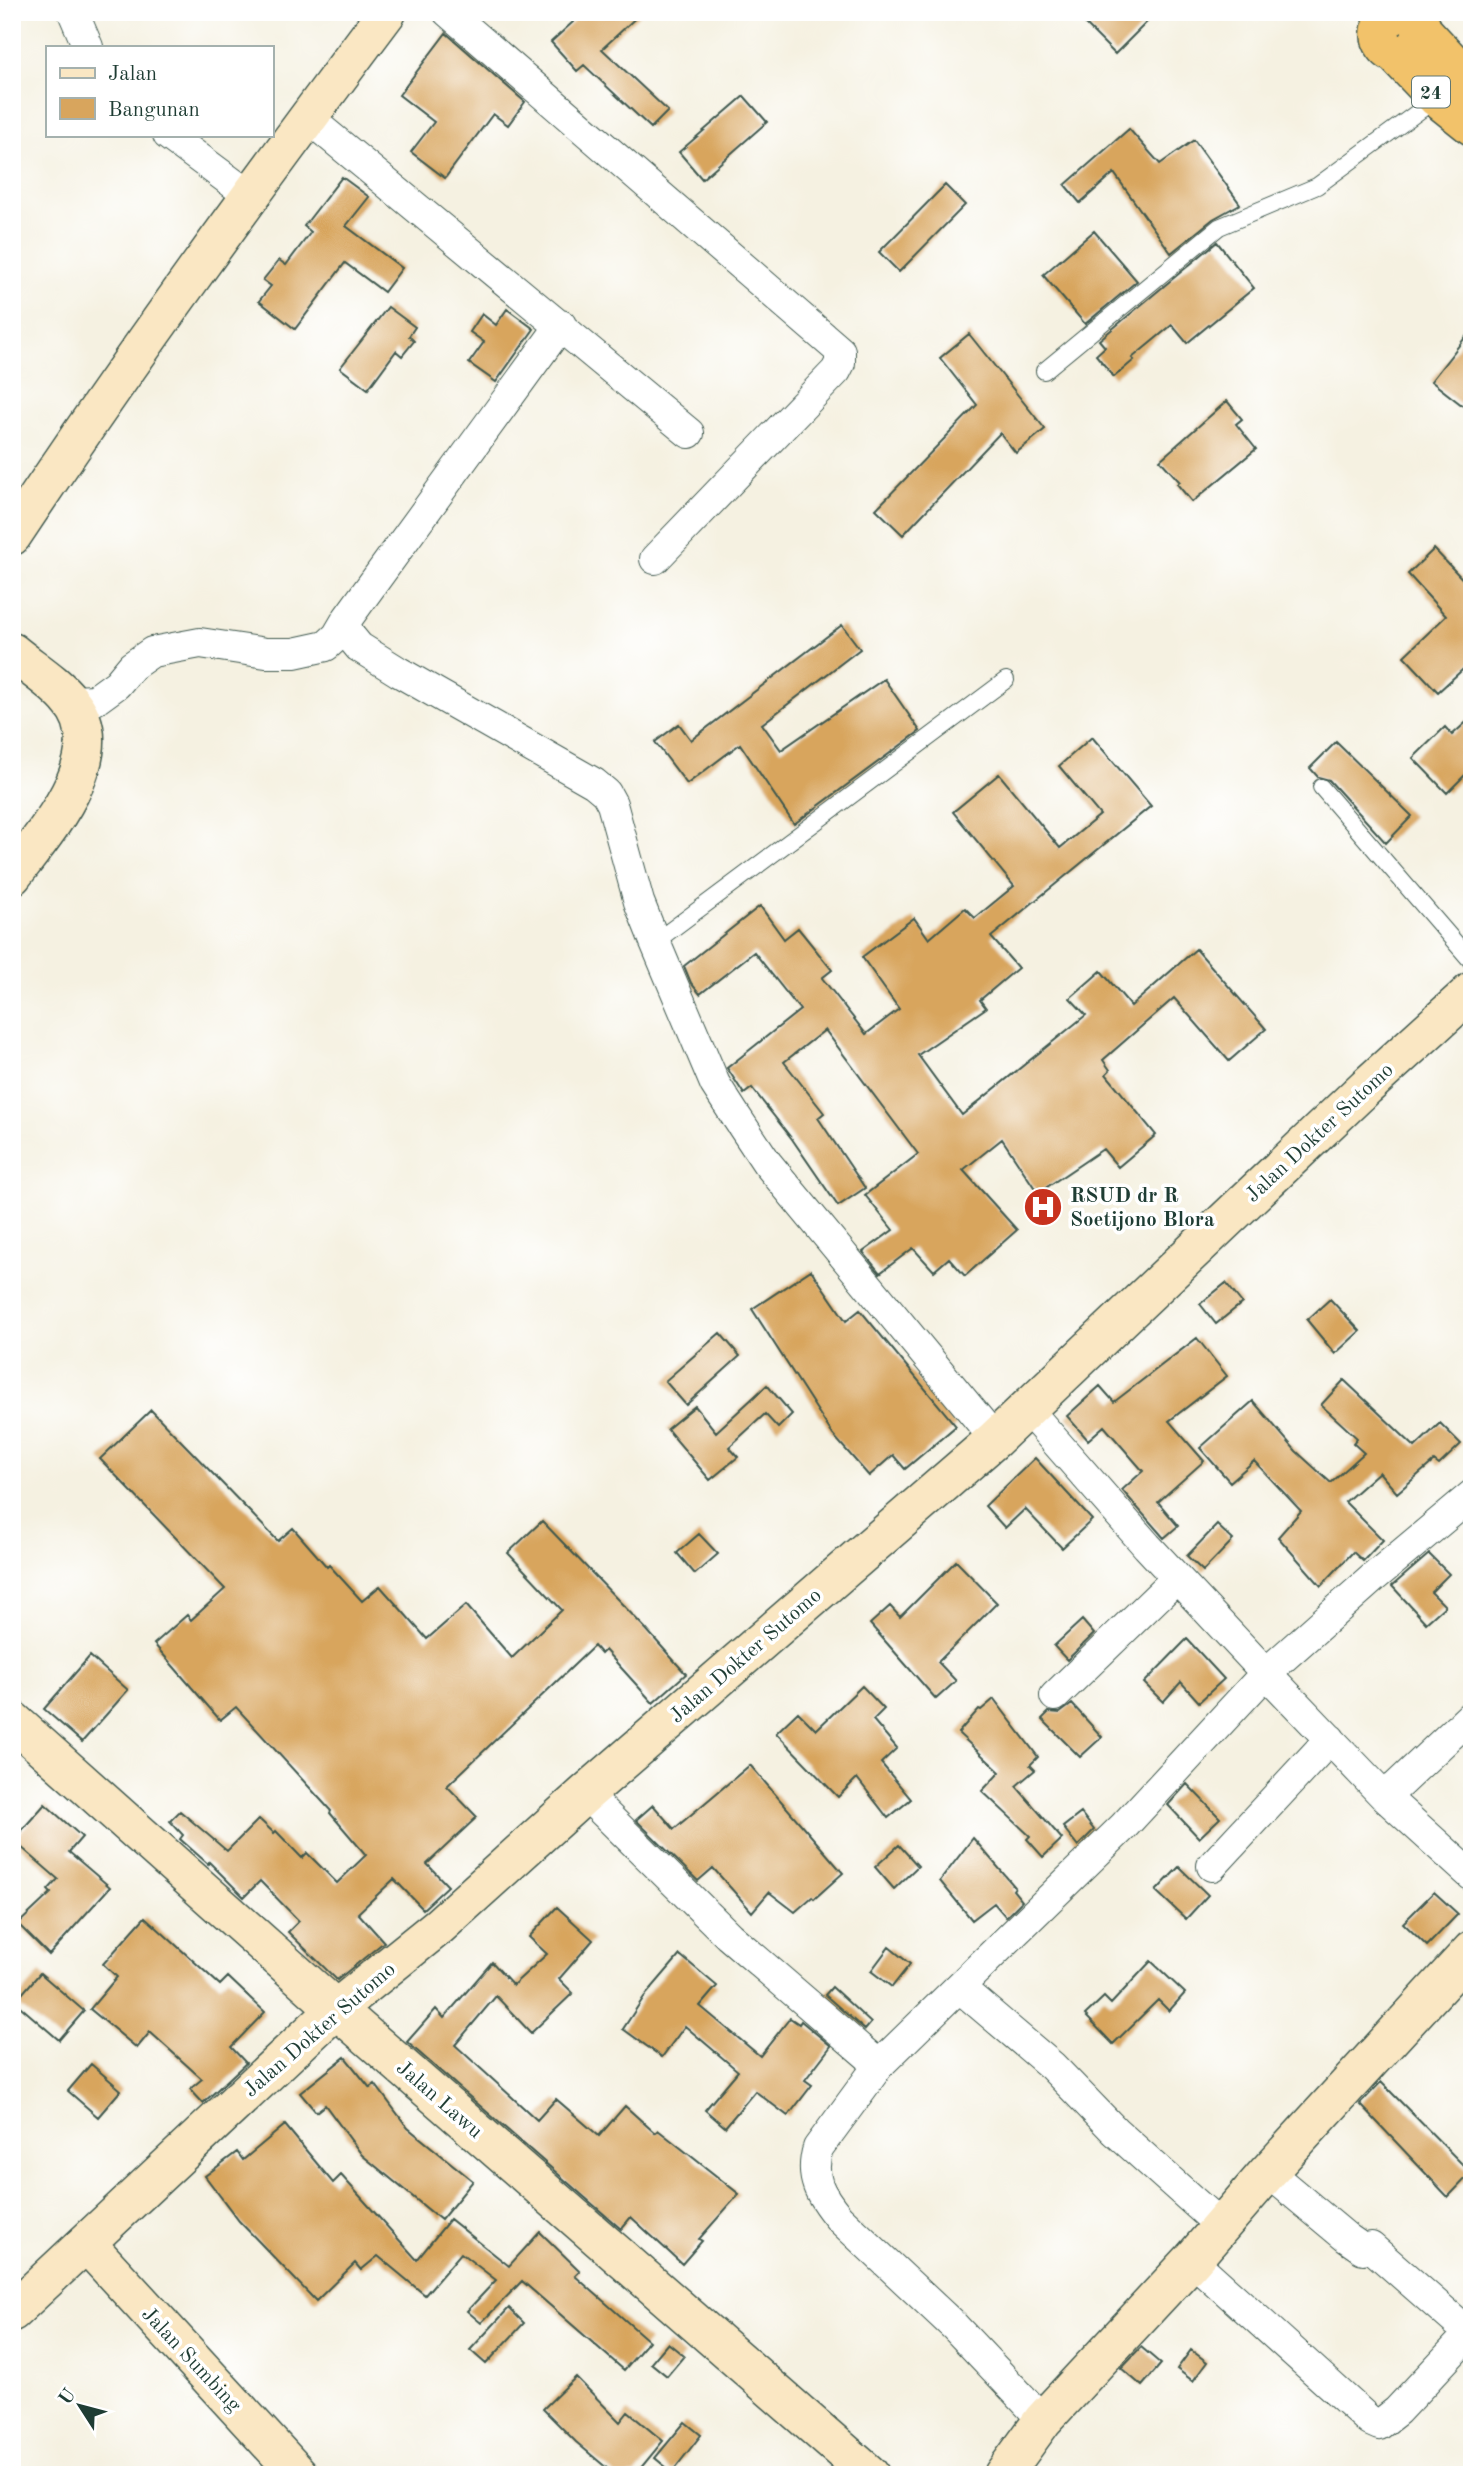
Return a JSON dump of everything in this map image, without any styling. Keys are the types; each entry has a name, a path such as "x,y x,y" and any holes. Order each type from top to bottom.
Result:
{"highway":[{"name":"24","path":"1404,22 1464,75 1454,96 1472,126"}],"main road":[{"path":"12,536 75,440 250,196 387,12"},
{"path":"12,652 71,701 82,720 86,738 84,760 56,818 12,876"},
{"name":"Jalan Dokter Sutomo","path":"17,2300 86,2243 336,2009 439,1926 585,1794 995,1439 1181,1260 1472,991"},
{"name":"Jalan Lawu","path":"12,1720 336,2009 870,2475"},
{"path":"1003,2474 1038,2427 1472,1950"},
{"name":"Jalan Sumbing","path":"86,2243 299,2475"}],"street":[{"path":"72,12 88,46"},
{"path":"448,12 840,351 840,363 836,371 655,559"},
{"path":"308,118 689,433"},
{"path":"169,136 250,196"},
{"path":"71,701 95,700 117,684 132,666 152,652 200,643 266,653 294,653 326,646 337,636 561,325"},
{"path":"347,619 346,626 350,636 359,647 594,783 606,793 612,804 639,902 715,1084 767,1163 995,1439"},
{"path":"1026,1408 1177,1578 1266,1673 1385,1797 1472,1877"},
{"path":"1038,2427 954,2326 824,2201 816,2182 813,2163 818,2148 879,2065 1124,1826 1266,1673 1472,1495"},
{"path":"1055,1696 1177,1578"},
{"path":"1385,1797 1472,1715"},
{"path":"1212,1866 1330,1739"},
{"path":"585,1794 729,1936 879,2065"},
{"path":"959,1987 1052,2066 1115,2131 1222,2226"},
{"path":"1192,2260 1370,2421 1379,2425 1397,2411 1471,2332 1371,2247 1363,2249 1357,2246 1268,2172"}],"lane":[{"path":"1044,371 1219,227 1317,186 1454,96"},
{"path":"655,942 1006,680"},
{"path":"1321,787 1472,962"}],"building":[{"path":"584,12 642,12 602,49 668,111 651,128 584,65 577,71 551,42"},
{"path":"1099,12 1157,12 1115,54 1086,25"},
{"path":"446,33 525,102 508,125 493,114 445,178 411,152 434,122 399,95"},
{"path":"744,96 767,122 702,179 679,152"},
{"path":"1129,129 1160,164 1194,140 1240,204 1213,219 1171,253 1114,173 1080,203 1065,185"},
{"path":"342,177 369,197 346,226 402,268 384,292 345,263 295,329 259,301 271,286 263,280 279,260 286,265 311,232 304,226"},
{"path":"945,185 965,205 899,272 879,252"},
{"path":"1094,231 1137,281 1085,324 1043,275"},
{"path":"1217,242 1254,288 1187,343 1172,325 1132,358 1134,360 1114,377 1096,355 1105,347 1099,340"},
{"path":"388,307 415,327 409,336 414,341 402,356 396,351 368,389 340,368"},
{"path":"507,309 534,329 496,382 469,363 484,342 470,332 482,314 496,325"},
{"path":"1472,329 1472,413 1431,381"},
{"path":"969,334 1045,429 1016,453 1000,433 903,535 876,509 977,405 940,358"},
{"path":"1227,401 1242,419 1236,424 1256,449 1192,502 1177,484 1180,482 1160,460"},
{"path":"1434,549 1472,589 1472,661 1438,692 1404,656 1446,616 1408,574"},
{"path":"842,625 860,649 762,724 781,750 884,679 920,731 794,824 740,744 687,784 655,742 679,724 691,740"},
{"path":"1472,717 1472,768 1447,793 1413,758 1445,727 1452,735"},
{"path":"1092,737 1151,806 991,937 1018,968 980,1000 986,1008 918,1055 962,1115 1086,1015 1070,998 1101,971 1131,1006 1196,949 1266,1029 1229,1061 1174,998 1103,1060 1110,1070 1106,1074 1156,1135 1118,1167 1103,1149 1038,1193 1002,1139 963,1170 1017,1230 965,1276 949,1258 934,1271 913,1248 880,1273 863,1252 893,1230 865,1195 918,1154 825,1030 784,1062 824,1113 818,1118 865,1188 838,1206 792,1139 752,1088 744,1094 727,1068 800,1010 754,952 700,994 691,983 684,966 760,906 784,939 798,928 832,970 822,978 866,1034 899,1009 862,957 914,918 929,939 965,908 975,918 1014,886 953,812 999,774 1060,848 1100,815 1059,766"},
{"path":"1336,742 1412,816 1386,843 1329,780 1318,777 1310,768"},
{"path":"811,1270 846,1321 860,1310 956,1426 905,1469 893,1455 869,1476 833,1435 752,1309"},
{"path":"1226,1283 1242,1303 1216,1324 1200,1304"},
{"path":"1330,1299 1360,1331 1335,1354 1307,1320"},
{"path":"720,1333 740,1356 686,1405 665,1381"},
{"path":"1197,1338 1227,1376 1169,1421 1204,1461 1158,1502 1178,1526 1164,1538 1122,1490 1143,1471 1104,1426 1088,1440 1067,1416 1100,1386 1114,1402"},
{"path":"1344,1380 1415,1447 1440,1423 1461,1444 1439,1465 1434,1461 1397,1493 1379,1472 1345,1502 1383,1540 1363,1561 1353,1552 1321,1586 1278,1537 1301,1511 1254,1461 1230,1482 1200,1448 1253,1401 1296,1451 1331,1483 1364,1453 1353,1443 1357,1438 1321,1405"},
{"path":"767,1385 792,1414 778,1428 765,1414 729,1447 738,1457 710,1480 667,1429 695,1406 716,1432"},
{"path":"151,1410 278,1541 293,1528 362,1601 380,1586 427,1639 466,1605 512,1658 562,1610 508,1553 542,1521 686,1674 653,1703 605,1650 601,1654 594,1646 447,1786 477,1817 427,1864 448,1886 423,1909 394,1879 358,1913 384,1942 337,1980 288,1932 299,1921 260,1881 244,1897 209,1862 208,1864 180,1839 183,1835 170,1821 180,1811 227,1851 259,1819 274,1833 276,1831 302,1858 307,1853 337,1883 366,1855 331,1811 236,1707 220,1720 154,1644 187,1615 191,1620 225,1589 100,1459"},
{"path":"1035,1458 1092,1520 1062,1548 1025,1509 1005,1528 985,1506"},
{"path":"1217,1525 1233,1540 1203,1571 1187,1556"},
{"path":"699,1534 718,1554 695,1574 677,1553"},
{"path":"1429,1554 1449,1574 1431,1592 1445,1606 1426,1623 1392,1586"},
{"path":"956,1561 997,1603 938,1662 956,1681 936,1699 870,1624 890,1606 900,1617"},
{"path":"1082,1620 1094,1634 1067,1660 1054,1646"},
{"path":"1187,1639 1224,1679 1199,1702 1181,1682 1163,1702 1144,1683"},
{"path":"90,1656 128,1690 82,1742 44,1709"},
{"path":"862,1686 884,1709 873,1720 897,1748 881,1763 911,1799 888,1818 857,1778 838,1797 776,1733 798,1712 816,1730"},
{"path":"994,1699 1038,1757 1030,1765 1035,1770 1016,1786 1062,1839 1043,1857 1027,1839 1030,1836 982,1791 1000,1772 958,1733 979,1709"},
{"path":"1072,1704 1102,1737 1080,1757 1042,1719 1049,1712 1060,1713"},
{"path":"750,1765 843,1873 795,1912 769,1892 752,1912 713,1868 698,1881 636,1820 653,1805 674,1829"},
{"path":"1187,1784 1220,1818 1199,1838 1168,1805"},
{"path":"45,1804 82,1837 69,1852 110,1887 49,1955 18,1924 51,1893 48,1890 58,1879 13,1840"},
{"path":"1081,1813 1094,1830 1078,1846 1063,1827"},
{"path":"973,1838 1015,1887 1013,1890 1022,1901 1006,1917 994,1903 972,1920 940,1881"},
{"path":"899,1845 918,1866 894,1889 875,1867"},
{"path":"1179,1867 1208,1895 1186,1919 1156,1891"},
{"path":"1434,1892 1458,1914 1427,1946 1403,1923"},
{"path":"557,1907 593,1940 559,1979 573,1993 531,2033 496,1996 455,2045 537,2120 556,2099 599,2136 625,2106 655,2133 658,2130 739,2194 699,2239 702,2241 682,2264 631,2217 621,2229 407,2042 436,2009 444,2018 492,1962 513,1985 547,1954 529,1937"},
{"path":"145,1917 220,1985 228,1977 265,2012 231,2047 246,2063 203,2103 190,2089 202,2079 150,2032 137,2048 90,2009 117,1977 103,1964"},
{"path":"889,1947 910,1964 892,1987 871,1971"},
{"path":"680,1955 717,1986 700,2006 760,2056 790,2018 799,2024 801,2021 831,2046 805,2080 812,2085 788,2116 755,2091 725,2127 705,2110 738,2071 685,2026 662,2057 623,2029 644,1997"},
{"path":"1151,1961 1185,1993 1169,2011 1158,2000 1113,2044 1085,2015 1104,1997 1111,2004"},
{"path":"40,1973 84,2011 59,2040 15,2002"},
{"path":"832,1987 871,2023 865,2030 825,1995"},
{"path":"345,2057 370,2088 375,2084 408,2128 473,2181 441,2220 362,2155 325,2105 316,2112 300,2093"},
{"path":"91,2064 121,2090 98,2117 68,2091"},
{"path":"1381,2082 1471,2173 1448,2197 1360,2104"},
{"path":"285,2125 333,2183 341,2175 417,2260 450,2219 509,2266 540,2232 580,2271 575,2276 649,2341 624,2370 522,2281 481,2323 467,2311 496,2280 461,2253 425,2295 378,2256 361,2270 355,2263 316,2301 239,2221 205,2176 237,2152 243,2160"},
{"path":"509,2308 524,2323 486,2364 470,2350"},
{"path":"668,2343 684,2356 667,2376 651,2363"},
{"path":"1141,2347 1161,2364 1142,2386 1121,2368"},
{"path":"1191,2350 1207,2362 1193,2381 1177,2369"},
{"path":"576,2377 620,2422 628,2412 663,2441 635,2475 615,2475 543,2409"},
{"path":"685,2422 701,2435 672,2472 655,2458"}],"place":[{"name":"RSUD dr R Soetijono Blora","path":"1043,1207"}]}
